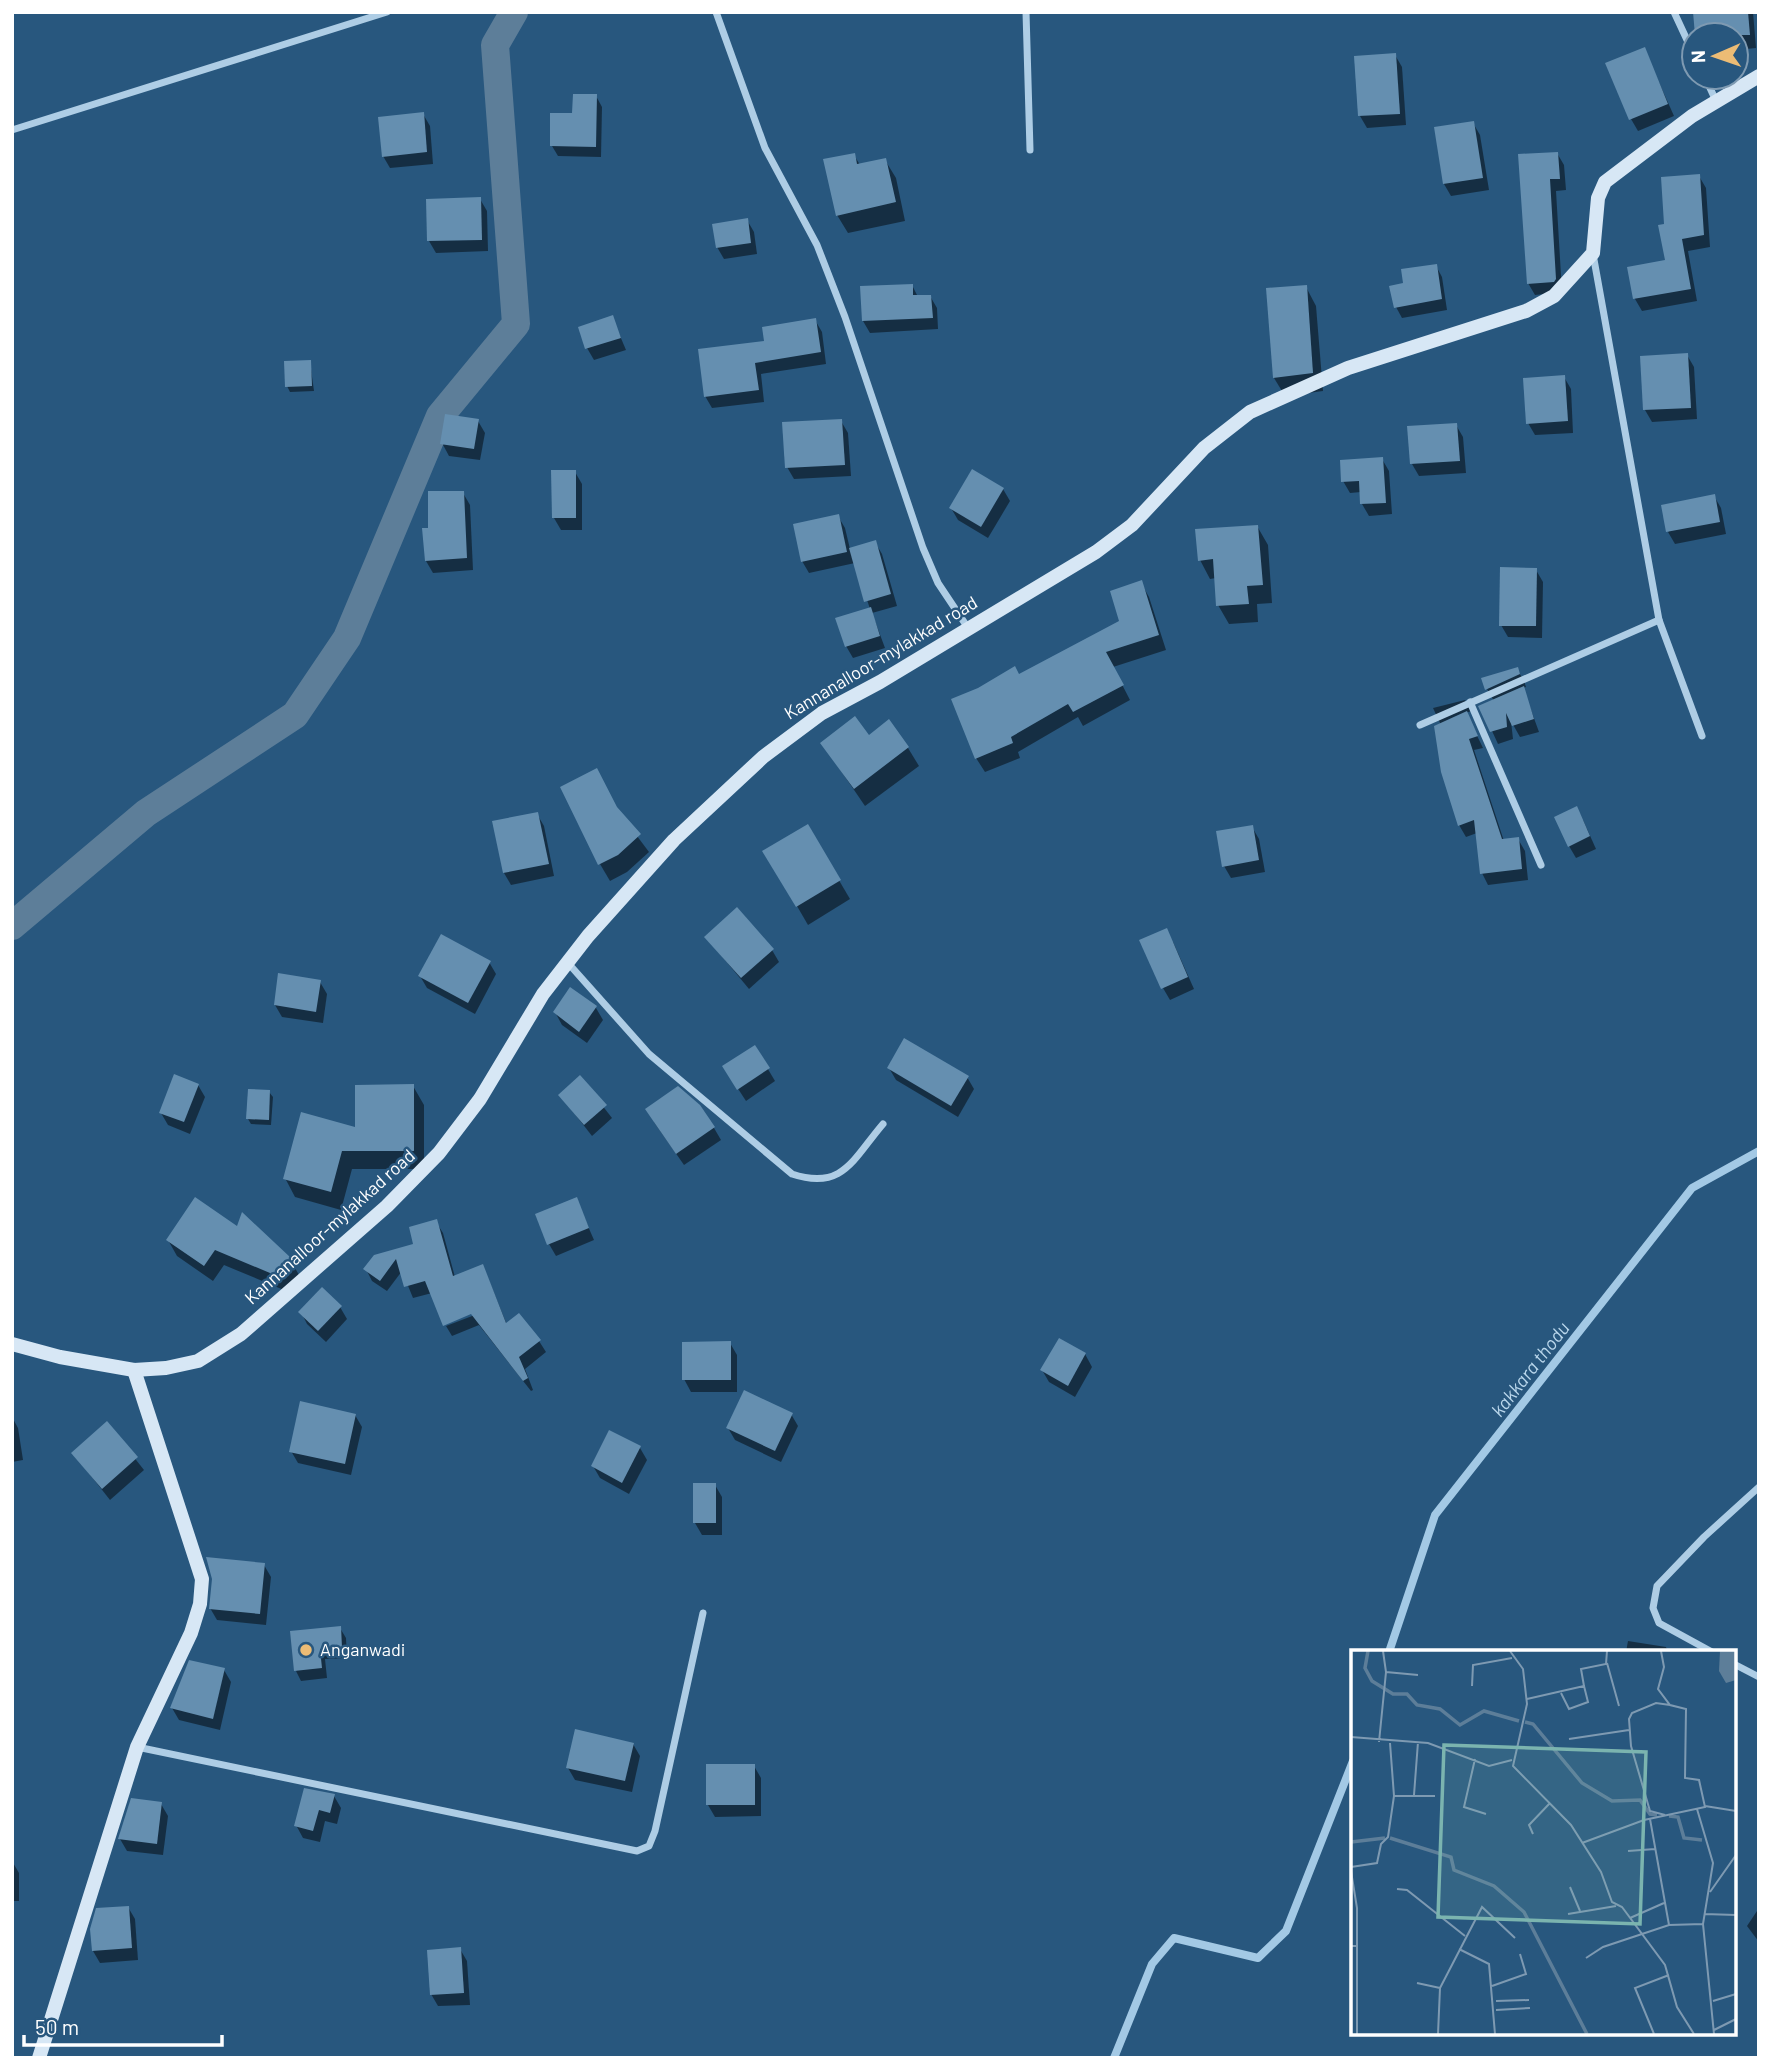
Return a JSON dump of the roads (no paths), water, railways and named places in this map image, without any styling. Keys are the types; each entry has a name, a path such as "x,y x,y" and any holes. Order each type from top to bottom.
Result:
{"main road":[{"path":"1593,253 1598,198 1605,182 1692,116 1759,76"},
{"name":"Kannanalloor-mylakkad road","path":"12,1344 60,1357 134,1370 166,1368 198,1361 241,1334 387,1206 439,1153 480,1100 543,994 567,962 674,840 781,741 822,713 880,682 1096,552 1132,525 1203,448 1250,412 1348,368 1526,311 1554,296 1574,278 1593,253"},
{"path":"39,2058 136,1747 191,1633 200,1604 202,1579 134,1370"}],"street":[{"path":"12,130 387,12"},
{"path":"716,12 765,148 792,204 817,246 845,317 923,548 938,583 968,628"},
{"path":"1026,12 1030,150"},
{"path":"1712,91 1717,102"},
{"path":"1593,253 1660,620 1702,736"},
{"path":"1420,724 1660,620"},
{"path":"1471,702 1541,865"},
{"path":"567,962 649,1054 792,1174 810,1180 831,1179 843,1171 883,1124"},
{"path":"1708,1650 1660,1623 1653,1608 1657,1586 1704,1537 1759,1487"},
{"path":"136,1747 637,1851 649,1846 655,1831 703,1613"},
{"path":"1736,1665 1759,1677"}],"waterway":[{"path":"12,926 146,813 295,715 347,638 440,416 516,324 495,45 514,12"},
{"name":"kakkara thodu","path":"1390,1650 1435,1515 1692,1188 1759,1151"},
{"name":"kakkara thodu","path":"1114,2058 1152,1964 1174,1938 1258,1958 1286,1931 1351,1766"}],"place":[{"name":"Anganwadi","path":"306,1650"}]}
